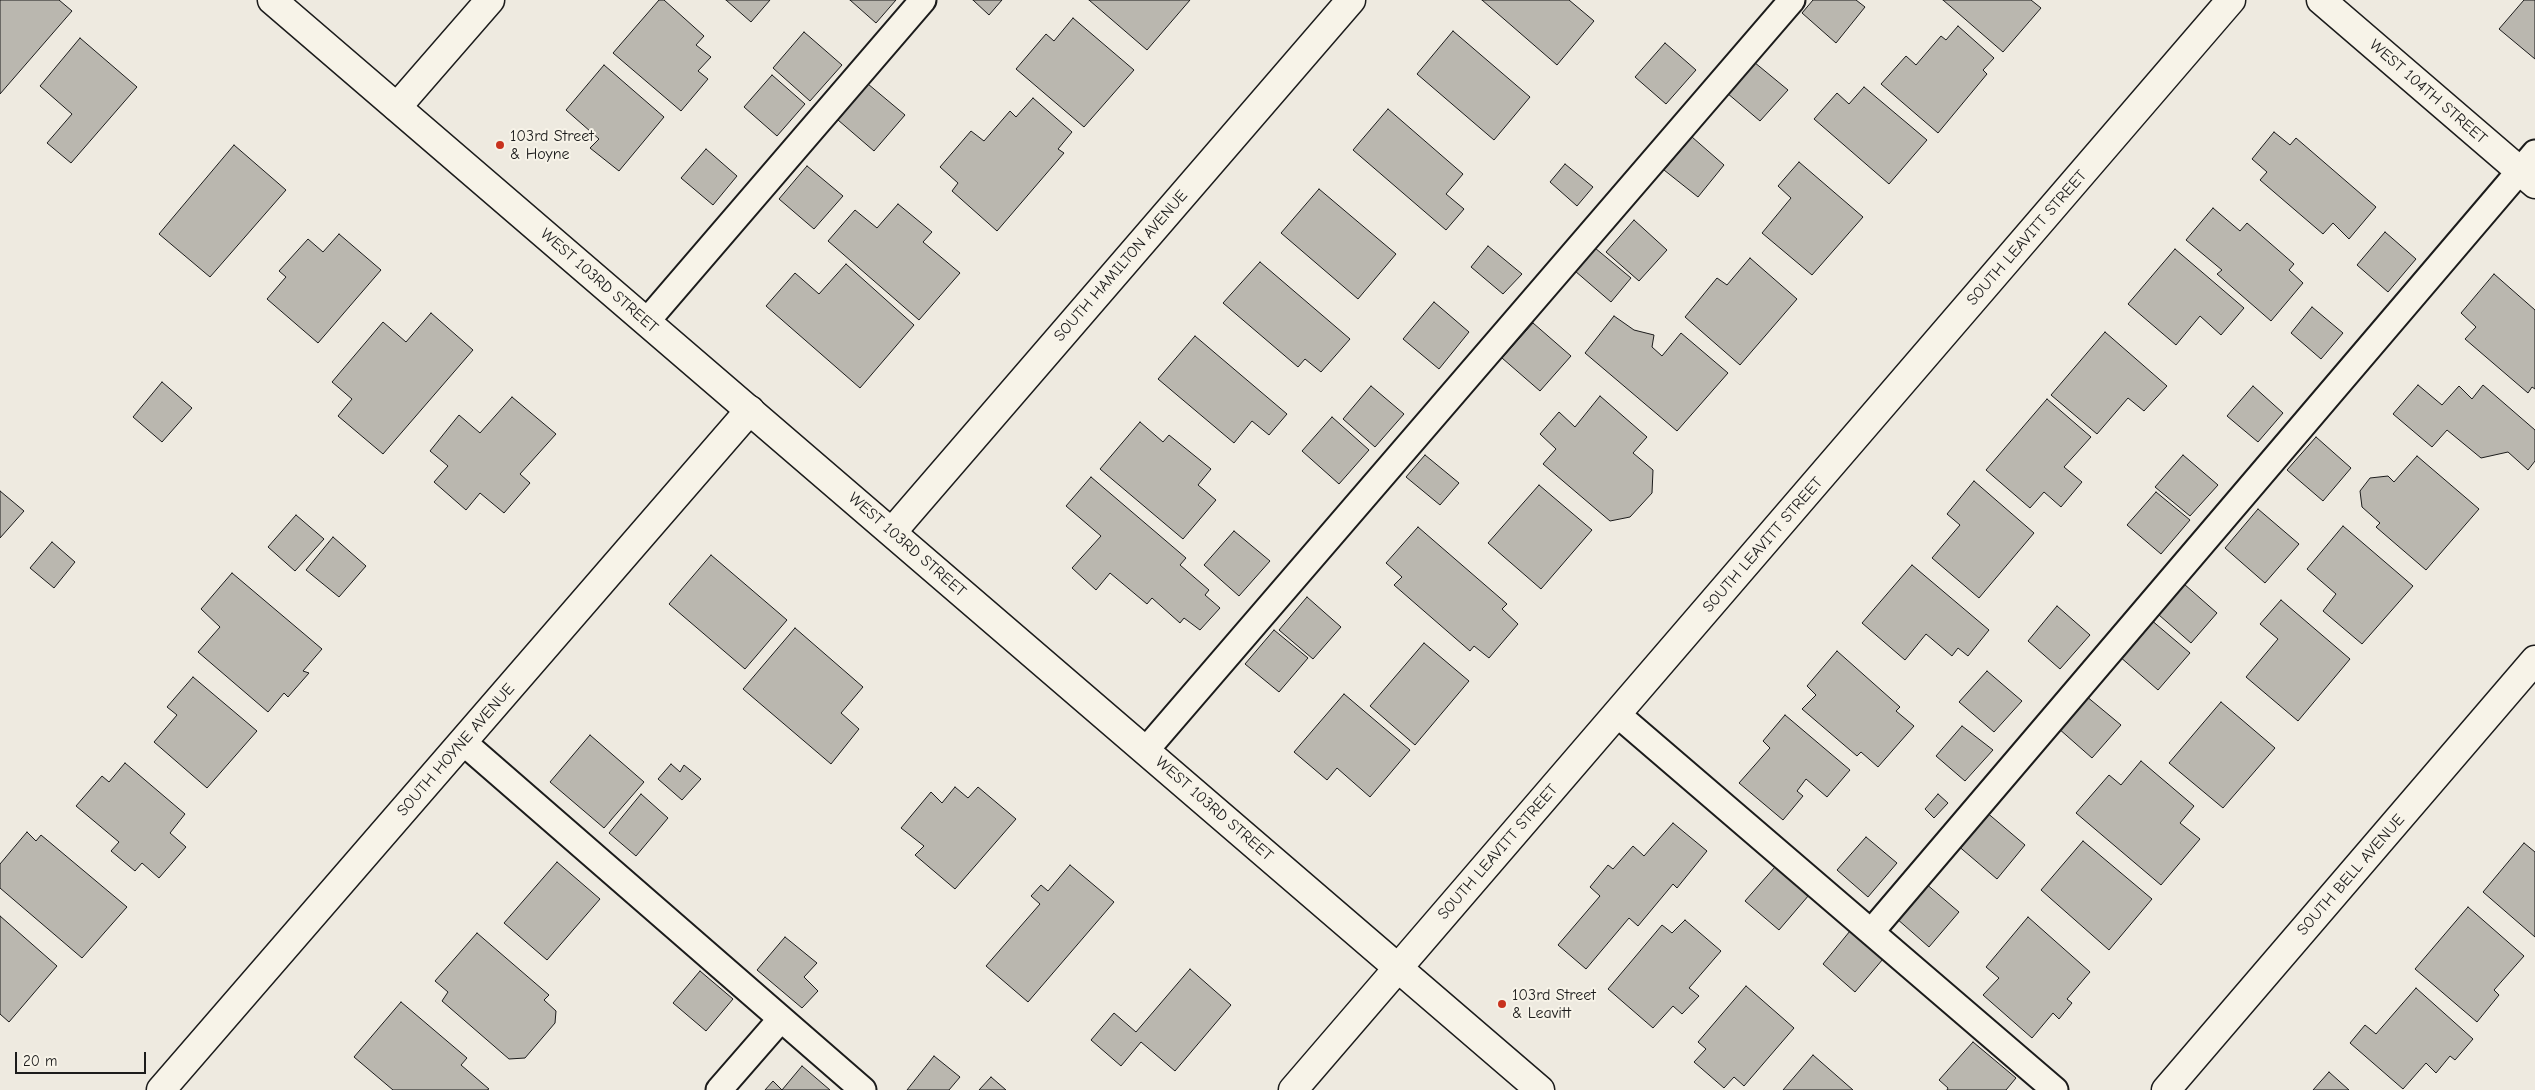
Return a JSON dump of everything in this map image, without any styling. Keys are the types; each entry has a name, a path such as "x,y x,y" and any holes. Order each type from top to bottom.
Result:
{"street":[{"name":"WEST 103RD STREET","path":"272,0 1540,1090"},
{"path":"397,107 490,0"},
{"name":"SOUTH HAMILTON AVENUE","path":"892,532 1350,0"},
{"name":"SOUTH LEAVITT STREET","path":"1293,1090 2232,0"},
{"name":"WEST 104TH STREET","path":"2321,0 2530,169"},
{"name":"SOUTH HOYNE AVENUE","path":"161,1090 750,410"},
{"name":"SOUTH BELL AVENUE","path":"2166,1090 2535,660"}],"lane":[{"path":"647,321 924,0"},
{"path":"1146,750 1792,0"},
{"path":"1871,932 2530,169"},
{"path":"1617,714 2055,1090"},
{"path":"463,742 780,1020 863,1090"},
{"path":"719,1090 780,1020"}],"building":[{"path":"0,0 59,0 72,11 0,94"},
{"path":"659,0 664,0 704,36 696,45 711,57 698,71 708,79 681,111 613,53"},
{"path":"726,0 770,0 751,22"},
{"path":"850,0 896,0 876,23"},
{"path":"973,0 1002,0 989,15"},
{"path":"1089,0 1190,0 1147,50"},
{"path":"1482,0 1569,0 1594,21 1557,65"},
{"path":"1813,0 1856,0 1865,7 1836,43 1802,13"},
{"path":"1943,0 2031,0 2041,8 2003,52"},
{"path":"2524,0 2535,0 2535,59 2499,29"},
{"path":"1073,18 1134,70 1084,127 1016,69 1046,34 1054,41"},
{"path":"1958,26 1994,58 1983,70 1987,74 1938,133 1881,84 1906,56 1916,65 1941,36 1946,40"},
{"path":"1453,31 1530,97 1494,140 1417,74"},
{"path":"804,32 842,65 810,101 773,68"},
{"path":"80,38 137,87 71,163 47,143 72,114 40,86"},
{"path":"1665,43 1696,70 1666,104 1635,77"},
{"path":"1754,62 1788,90 1760,121 1727,93"},
{"path":"604,65 664,117 619,171 590,148 599,139 566,110"},
{"path":"772,75 805,104 777,136 744,107"},
{"path":"868,84 905,115 874,151 838,120"},
{"path":"1864,87 1927,140 1889,184 1814,119 1837,93 1849,104"},
{"path":"1033,98 1072,132 1058,149 1064,153 997,231 952,191 958,183 940,167 971,131 984,141 1010,111 1016,117"},
{"path":"1388,109 1463,174 1446,194 1464,209 1446,230 1353,150"},
{"path":"2274,132 2290,145 2296,138 2376,207 2349,239 2333,223 2323,234 2260,180 2267,172 2252,159"},
{"path":"1692,137 1724,165 1698,197 1664,170"},
{"path":"234,145 286,190 210,277 159,234"},
{"path":"706,149 737,176 713,205 681,178"},
{"path":"1799,162 1863,217 1812,275 1762,233 1791,198 1778,186"},
{"path":"1565,164 1593,187 1577,206 1550,182"},
{"path":"807,166 843,196 814,229 779,199"},
{"path":"1319,189 1396,254 1358,299 1281,233"},
{"path":"898,204 932,232 923,242 960,273 919,320 828,241 855,210 877,228"},
{"path":"2213,208 2240,231 2247,223 2294,264 2289,270 2303,283 2271,321 2217,274 2222,270 2186,240"},
{"path":"1634,220 1667,250 1639,281 1606,252"},
{"path":"2385,232 2416,259 2388,292 2357,265"},
{"path":"339,234 381,270 318,343 267,299 286,277 279,271 308,239 323,252"},
{"path":"1488,246 1522,274 1503,294 1471,267"},
{"path":"1595,248 1631,278 1611,302 1575,271"},
{"path":"2175,249 2244,308 2221,335 2200,316 2176,345 2128,304"},
{"path":"1750,258 1797,299 1740,365 1685,317 1717,278 1727,285"},
{"path":"1260,262 1350,339 1321,372 1305,359 1298,367 1223,303"},
{"path":"846,264 914,325 860,388 766,306 795,273 819,294"},
{"path":"2494,274 2535,310 2535,389 2532,387 2528,393 2465,339 2476,327 2461,313"},
{"path":"1434,302 1469,332 1439,369 1403,339"},
{"path":"2312,307 2343,333 2321,359 2291,333"},
{"path":"431,313 473,350 383,454 338,416 352,399 332,382 383,322 406,342"},
{"path":"1614,316 1634,330 1654,335 1652,347 1662,356 1681,333 1728,373 1677,431 1585,353"},
{"path":"1533,323 1571,356 1540,391 1502,358"},
{"path":"2105,332 2167,386 2144,411 2128,398 2097,434 2051,395"},
{"path":"1195,336 1287,414 1269,435 1252,421 1234,443 1158,379"},
{"path":"162,382 192,408 162,442 133,417"},
{"path":"2418,385 2442,405 2459,386 2472,399 2483,385 2535,430 2535,461 2528,470 2508,452 2481,458 2447,430 2432,447 2393,414"},
{"path":"1371,386 1404,414 1375,447 1343,419"},
{"path":"2253,386 2283,413 2258,442 2227,416"},
{"path":"1600,396 1647,437 1633,453 1653,470 1652,493 1630,517 1610,521 1543,464 1556,449 1540,434 1559,412 1575,427"},
{"path":"512,397 556,434 520,474 530,483 504,513 480,493 466,510 434,482 448,466 430,451 459,415 480,433"},
{"path":"2047,399 2091,437 2064,467 2082,482 2061,507 2044,492 2030,508 1986,470"},
{"path":"1332,417 1369,450 1339,484 1302,451"},
{"path":"1140,422 1163,442 1169,435 1211,469 1198,485 1216,500 1183,539 1100,469"},
{"path":"2316,437 2351,468 2323,501 2287,470"},
{"path":"1425,455 1459,483 1440,505 1406,477"},
{"path":"2183,455 2218,485 2190,516 2155,487"},
{"path":"2417,456 2479,509 2426,570 2376,527 2380,523 2362,507 2360,491 2370,478 2388,476 2394,482"},
{"path":"1091,477 1186,558 1180,565 1209,590 1205,595 1220,608 1200,630 1184,618 1180,623 1152,598 1147,604 1110,573 1096,590 1072,568 1101,536 1066,506"},
{"path":"1974,481 2034,533 1979,598 1932,558 1960,525 1947,514"},
{"path":"1539,485 1592,530 1541,589 1488,543"},
{"path":"0,491 24,511 0,538"},
{"path":"2156,492 2190,520 2161,554 2127,525"},
{"path":"2258,509 2299,544 2265,583 2225,548"},
{"path":"296,515 324,539 295,571 268,547"},
{"path":"2343,526 2413,586 2362,644 2323,611 2336,594 2307,569"},
{"path":"1418,527 1507,604 1502,609 1518,624 1489,658 1474,646 1470,651 1394,585 1402,577 1386,563"},
{"path":"1234,531 1270,561 1239,596 1204,565"},
{"path":"333,537 366,566 339,597 306,570"},
{"path":"52,542 75,562 54,588 30,568"},
{"path":"711,555 787,620 745,669 669,604"},
{"path":"1912,565 1989,630 1968,656 1958,648 1952,656 1926,634 1905,660 1862,623"},
{"path":"232,573 322,649 303,671 309,673 288,697 284,693 268,712 198,652 220,627 201,609"},
{"path":"2184,584 2217,613 2191,643 2159,615"},
{"path":"1307,597 1341,627 1313,659 1279,630"},
{"path":"2281,600 2350,659 2298,721 2246,677 2278,639 2260,624"},
{"path":"2057,606 2090,635 2060,669 2028,641"},
{"path":"2150,619 2190,653 2158,690 2119,656"},
{"path":"795,628 863,687 841,713 859,729 831,764 743,689"},
{"path":"1274,630 1308,658 1279,692 1245,664"},
{"path":"1424,643 1469,681 1415,745 1370,706"},
{"path":"1837,651 1900,707 1896,711 1914,726 1878,767 1861,752 1857,756 1802,709 1816,695 1807,686"},
{"path":"1987,671 2022,701 1994,732 1959,702"},
{"path":"193,677 257,731 207,788 154,742 177,715 167,707"},
{"path":"1344,694 1410,750 1370,797 1337,768 1327,780 1294,752"},
{"path":"2086,696 2121,725 2092,758 2058,728"},
{"path":"2221,702 2275,748 2223,808 2169,763"},
{"path":"1785,715 1850,770 1827,797 1806,779 1797,791 1803,796 1783,820 1739,783 1770,748 1763,741"},
{"path":"1962,726 1993,750 1965,781 1936,756"},
{"path":"590,735 644,782 604,828 550,782"},
{"path":"2141,761 2194,806 2180,823 2200,839 2161,885 2076,813 2109,775 2121,785"},
{"path":"125,763 185,814 170,833 186,847 159,878 142,863 135,871 111,851 119,842 76,806 102,776 109,782"},
{"path":"671,764 680,772 684,765 701,779 682,800 658,779"},
{"path":"955,787 968,798 978,787 1016,819 955,889 915,855 924,846 901,828 931,792 942,803"},
{"path":"641,794 668,818 636,856 609,833"},
{"path":"1938,794 1948,803 1934,818 1925,809"},
{"path":"1985,811 2025,845 1997,879 1956,844"},
{"path":"1673,823 1707,851 1677,888 1673,884 1638,926 1629,918 1586,969 1558,945 1600,896 1590,887 1608,865 1613,869 1633,846 1644,856"},
{"path":"27,832 36,841 41,835 127,907 82,958 0,888 0,864"},
{"path":"1866,837 1897,863 1868,897 1837,870"},
{"path":"2083,841 2152,899 2109,950 2041,890"},
{"path":"2524,843 2535,852 2535,937 2483,892"},
{"path":"557,862 600,899 547,960 504,923"},
{"path":"1070,865 1114,902 1028,1002 986,966 1040,904 1031,896 1041,885 1048,891"},
{"path":"1775,867 1809,895 1779,930 1745,901"},
{"path":"1925,883 1959,912 1929,947 1896,918"},
{"path":"2468,907 2524,956 2494,990 2499,995 2477,1022 2415,969"},
{"path":"0,916 57,966 9,1022 0,1014"},
{"path":"2028,917 2090,972 2067,999 2072,1003 2059,1019 2053,1013 2032,1038 1983,995 1999,978 1986,967"},
{"path":"1685,920 1721,951 1689,988 1699,996 1682,1014 1673,1006 1653,1028 1608,989 1662,925 1672,933"},
{"path":"1850,931 1883,959 1855,992 1823,964"},
{"path":"477,933 549,995 544,1000 556,1011 555,1023 525,1058 509,1059 442,1001 448,992 435,981"},
{"path":"785,937 817,963 804,977 818,991 802,1008 757,970"},
{"path":"1190,969 1231,1005 1175,1071 1141,1042 1121,1066 1091,1040 1114,1013 1136,1032"},
{"path":"700,971 733,999 706,1031 673,1003"},
{"path":"1746,986 1794,1028 1744,1086 1734,1077 1724,1088 1694,1062 1706,1049 1698,1042"},
{"path":"2416,988 2473,1039 2455,1060 2450,1056 2436,1073 2426,1063 2403,1089 2350,1043 2365,1025 2376,1034"},
{"path":"401,1002 467,1058 461,1065 489,1089 393,1090 354,1057"},
{"path":"1973,1042 2016,1078 2006,1090 1947,1090 1948,1088 1939,1080"},
{"path":"1813,1055 1853,1090 1783,1090"},
{"path":"934,1056 960,1077 949,1090 907,1090"},
{"path":"802,1066 830,1090 782,1090"},
{"path":"2329,1072 2349,1090 2313,1090"},
{"path":"991,1077 1006,1090 979,1090"},
{"path":"773,1081 782,1090 765,1090"}],"place":[{"name":"103rd Street & Hoyne","path":"500,145"},
{"name":"103rd Street & Leavitt","path":"1502,1004"}]}
